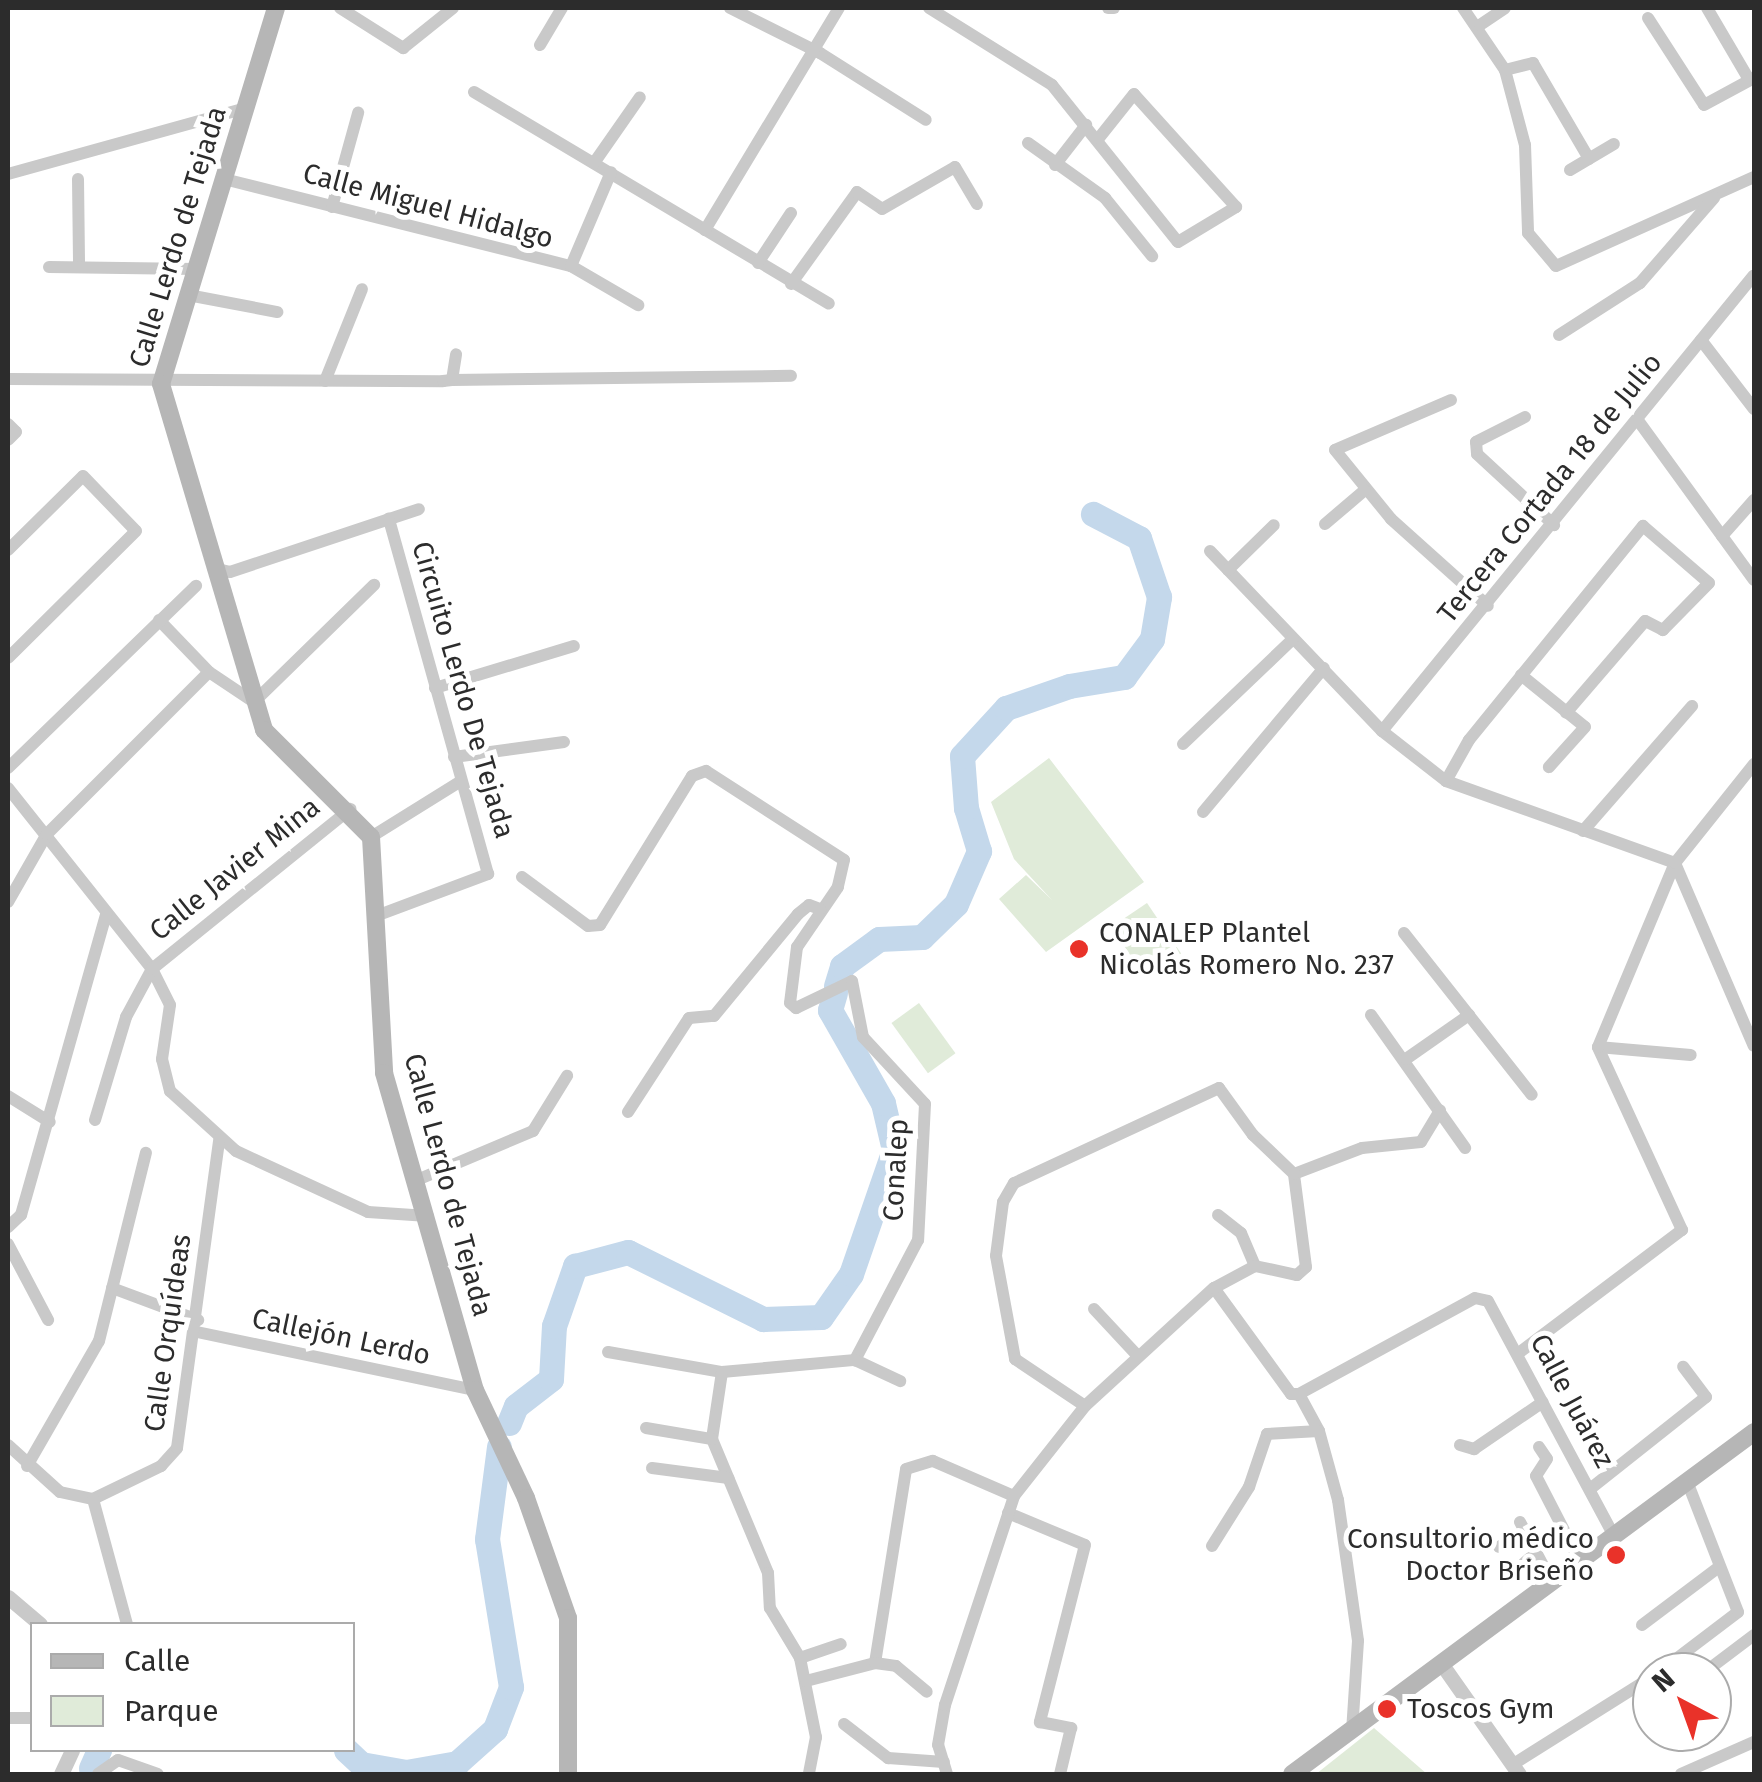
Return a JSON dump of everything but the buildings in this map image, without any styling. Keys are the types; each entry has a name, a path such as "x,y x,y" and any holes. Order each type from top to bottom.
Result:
{"main road":[{"name":"Calle Lerdo de Tejada","path":"276,8 161,384 264,730 350,809 371,837 384,1073 475,1390 526,1498 568,1618 568,1774"},
{"path":"1292,1774 1581,1564 1754,1432"}],"street":[{"path":"340,8 404,48 454,8"},
{"path":"540,44 562,8"},
{"path":"730,8 808,52 820,53 926,120"},
{"path":"705,230 808,52 839,8"},
{"path":"930,8 1052,86 1099,138 1178,242 1236,207 1134,94 1099,138"},
{"path":"1463,8 1480,25 1505,70 1525,145 1528,234 1556,266 1754,177"},
{"path":"1480,25 1505,8"},
{"path":"1648,18 1704,104 1751,78 1707,8"},
{"path":"1505,70 1532,63 1589,160"},
{"path":"474,92 829,304"},
{"path":"594,162 640,97"},
{"path":"8,174 246,108"},
{"path":"332,207 358,113"},
{"path":"1055,165 1086,125"},
{"path":"1028,143 1105,198 1152,256"},
{"path":"1570,170 1614,144"},
{"path":"792,284 857,192 882,209 955,167 977,204"},
{"name":"Calle Miguel Hidalgo","path":"224,179 570,266 611,172"},
{"path":"78,179 79,267"},
{"path":"1559,335 1640,283 1720,193"},
{"path":"758,263 791,213"},
{"path":"570,266 638,305"},
{"path":"49,267 196,269"},
{"name":"Tercera Cortada 18 de Julio","path":"1382,731 1554,526 1754,275"},
{"path":"325,381 362,289"},
{"path":"188,294 277,312"},
{"path":"1701,340 1754,409"},
{"path":"448,381 456,354"},
{"path":"8,379 161,384 791,376"},
{"path":"1451,400 1335,450 1365,490 1488,606"},
{"path":"1525,417 1476,442 1477,454 1554,526"},
{"path":"1638,419 1754,580"},
{"path":"8,424 16,432 8,440"},
{"path":"8,550 83,476 136,530 8,658"},
{"path":"1325,524 1365,490"},
{"path":"1722,536 1754,500"},
{"name":"Circuito Lerdo De Tejada","path":"213,568 230,572 419,509"},
{"name":"Circuito Lerdo De Tejada","path":"376,916 488,874 389,519"},
{"path":"1228,570 1274,524"},
{"path":"1446,782 1469,740 1643,526 1709,583 1663,630 1645,621 1566,713"},
{"path":"1210,551 1382,731 1446,782 1674,863 1754,1046"},
{"path":"159,620 209,672 254,702 374,585"},
{"path":"8,768 196,586"},
{"path":"1183,744 1293,639"},
{"path":"435,688 574,646"},
{"path":"1203,812 1324,668"},
{"path":"8,902 48,834 209,672"},
{"path":"1521,675 1585,727 1550,768"},
{"path":"1583,830 1692,706"},
{"path":"454,757 564,742"},
{"path":"1520,1352 1682,1230 1598,1048 1674,863 1754,764"},
{"name":"Conalep","path":"522,877 588,926 600,925 692,776 706,771 844,860 838,887 797,948 790,1003 796,1008 852,981 863,1037 924,1104 918,1240 855,1360"},
{"path":"371,837 461,782"},
{"path":"8,788 152,969 170,1005 162,1058 170,1091 220,1140 368,1212 428,1216"},
{"name":"Calle Javier Mina","path":"152,969 350,809"},
{"path":"628,1112 689,1018 714,1016 798,914 809,905 820,909"},
{"path":"8,1227 20,1215 50,1122 106,914"},
{"path":"1404,933 1532,1095"},
{"path":"95,1120 126,1017 152,969"},
{"path":"1372,1015 1465,1148"},
{"path":"1406,1059 1469,1015"},
{"path":"1598,1048 1691,1054"},
{"path":"417,1180 533,1131 567,1076"},
{"path":"844,1724 888,1758 946,1768 938,1745 945,1705 1014,1496 1085,1406 1136,1354 1214,1288 1256,1266 1303,1273 1294,1174 1254,1136 1219,1088 1211,1087 1014,1183 1004,1202 996,1256 1014,1359 1085,1406"},
{"path":"8,1096 50,1122"},
{"path":"1294,1174 1362,1148 1420,1142 1440,1110"},
{"name":"Calle Orquídeas","path":"93,1500 161,1466 177,1448 220,1140"},
{"path":"27,1466 100,1340 146,1153"},
{"path":"1218,1214 1240,1232 1256,1266"},
{"path":"8,1244 48,1320"},
{"name":"Callejón Lerdo","path":"112,1288 197,1326 475,1390"},
{"path":"1214,1288 1291,1394 1300,1394 1319,1431 1338,1500 1358,1641 1352,1732"},
{"name":"Calle Juárez","path":"1300,1394 1475,1298 1488,1301 1520,1352 1615,1538"},
{"path":"1094,1310 1136,1354"},
{"path":"608,1352 722,1372 855,1360 900,1380"},
{"path":"1590,1489 1706,1398 1683,1367"},
{"path":"722,1372 712,1439 768,1573 770,1608 800,1658 816,1736 809,1774"},
{"path":"1460,1445 1474,1449 1544,1402"},
{"path":"646,1428 712,1439"},
{"path":"1212,1546 1249,1486 1267,1434 1319,1431"},
{"path":"8,1444 27,1466 60,1492 93,1500 126,1622"},
{"path":"1539,1447 1547,1459 1536,1476 1581,1564"},
{"path":"875,1662 906,1469 933,1462 1014,1496"},
{"path":"652,1468 728,1478"},
{"path":"1685,1652 1738,1612 1688,1484"},
{"path":"1008,1513 1085,1545 1040,1722 1071,1728 1060,1774"},
{"path":"1499,1547 1522,1526 1553,1584"},
{"path":"1524,1563 1536,1553"},
{"path":"1642,1625 1720,1567"},
{"path":"8,1597 38,1622"},
{"path":"1731,1652 1754,1635"},
{"path":"800,1658 841,1644"},
{"path":"806,1681 875,1662 896,1666 927,1692"},
{"path":"1443,1666 1515,1770 1632,1691"},
{"path":"1681,1774 1754,1742"},
{"path":"98,1774 118,1760 158,1774"}],"green space":[{"path":"1049,758 1144,882 1046,952 999,899 1026,875 1052,900 1014,859 991,802"},
{"path":"1147,903 1181,954 1145,978 1111,927"},
{"path":"919,1003 955,1053 928,1073 891,1023"},
{"path":"1374,1728 1427,1774 1316,1774"}],"waterway":[{"path":"836,986 842,966 879,939 922,937 956,904 979,851 966,808 962,756 1006,708 1069,686 1124,677 1152,639 1159,597 1139,538 1093,514"},
{"path":"509,1423 516,1406 551,1379 554,1326 575,1266 628,1252 763,1319 821,1317 851,1274 894,1150 883,1103 830,1010 835,993"},
{"path":"348,1752 361,1764 406,1772 457,1763 495,1729 511,1687 487,1539 499,1447"},
{"path":"91,1768 98,1752"}],"place":[{"name":"CONALEP Plantel Nicolás Romero No. 237","path":"1079,949"},
{"name":"Consultorio médico Doctor Briseño","path":"1616,1555"},
{"name":"Toscos Gym","path":"1387,1709"}]}
